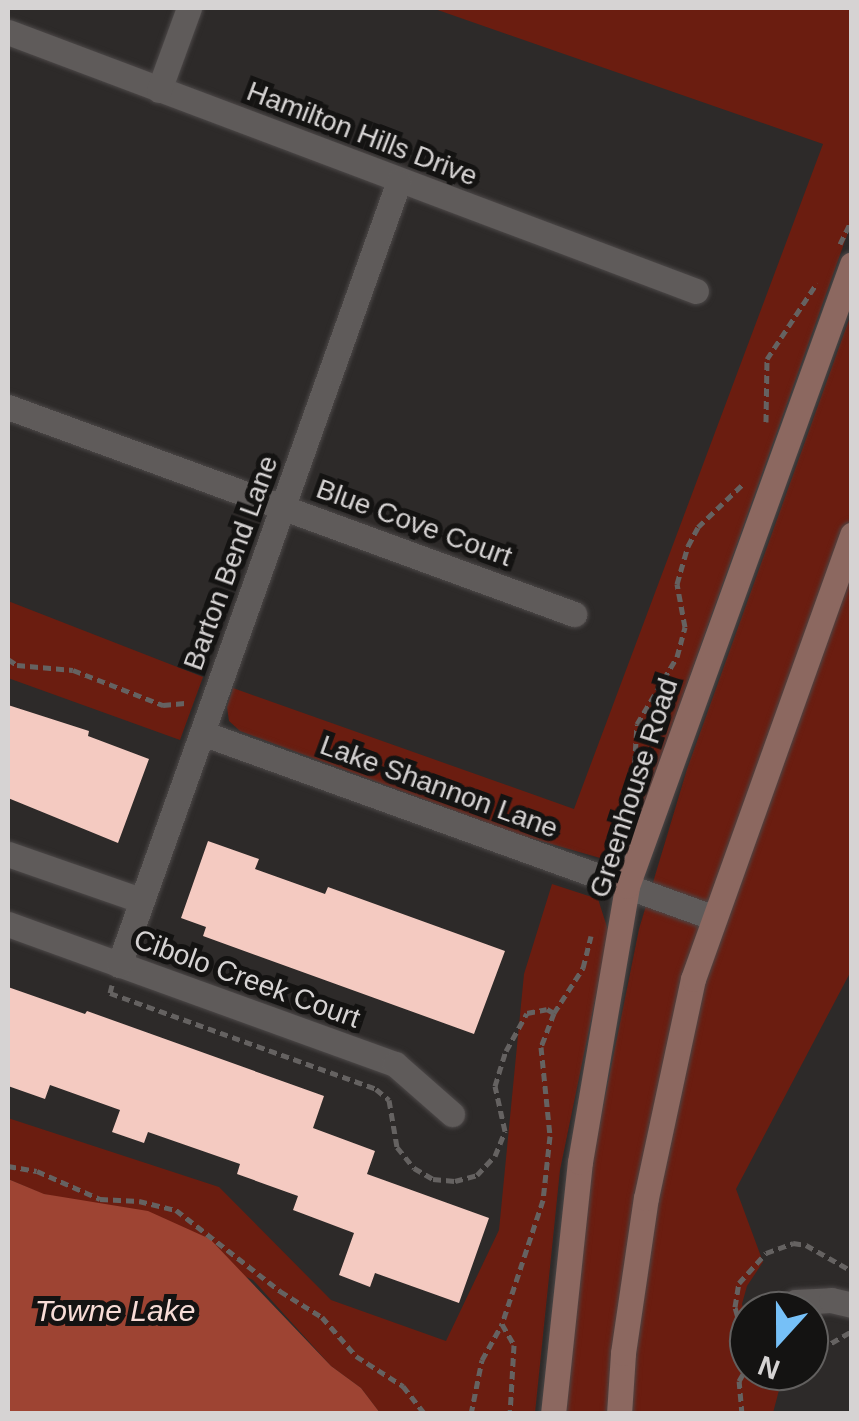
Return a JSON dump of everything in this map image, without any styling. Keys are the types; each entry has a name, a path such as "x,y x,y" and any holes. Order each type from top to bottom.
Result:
{"main road":[{"name":"Greenhouse Road","path":"553,1414 580,1162 627,886 844,258"},
{"path":"619,1414 623,1353 646,1198 693,979 712,917 852,535"}],"street":[{"path":"159,90 189,8"},
{"name":"Hamilton Hills Drive","path":"8,32 696,291"},
{"name":"Barton Bend Lane","path":"119,964 399,181"},
{"name":"Blue Cove Court","path":"8,408 574,614"},
{"name":"Lake Shannon Lane","path":"202,734 712,917"},
{"name":"Cibolo Creek Court","path":"8,854 140,900"},
{"name":"Cibolo Creek Court","path":"8,924 395,1064 452,1114"}],"path":[{"path":"844,258 852,219"},
{"path":"764,434 766,359 818,282"},
{"path":"632,801 637,724 677,657 685,627 678,584 688,546 698,527 744,484 753,468"},
{"path":"8,658 17,664 73,670 162,705 186,702"},
{"path":"8,1166 37,1171 100,1199 176,1210 280,1291 322,1317 356,1356 403,1386 424,1414"},
{"path":"737,1291 738,1283 766,1252 792,1243 806,1244 852,1271"},
{"path":"471,1414 482,1360 502,1324 514,1346 510,1414"},
{"path":"829,1344 852,1331"}],"shaded area":[{"path":"432,8 851,8 851,224 629,847 607,860 520,835 240,731 229,721 227,707 233,688 574,809 823,144"},
{"path":"851,314 851,971 736,1189 763,1262 746,1291 729,1291 729,1391 779,1391 773,1413 566,1414 588,1181 639,929 687,769"},
{"path":"8,601 203,677 180,740 8,678"},
{"path":"552,884 598,899 609,933 560,1170 535,1413 380,1413 361,1388 331,1366 253,1280 81,1202 43,1194 8,1179 8,1118 219,1187 331,1300 446,1341 499,1230 524,974"}],"water":[{"name":"Towne Lake","path":"8,1179 44,1194 148,1211 210,1239 331,1366 361,1388 380,1413 8,1413"}],"building":[{"path":"8,705 89,731 88,736 149,759 118,843 8,798"},
{"path":"208,841 259,859 255,869 325,894 328,887 505,951 474,1034 203,936 206,927 181,918"},
{"path":"8,987 85,1014 87,1011 324,1096 313,1128 375,1151 367,1174 489,1218 459,1303 375,1273 370,1287 339,1275 354,1233 293,1210 298,1196 237,1174 240,1164 148,1132 144,1143 112,1132 120,1110 50,1085 45,1099 8,1086"}]}
